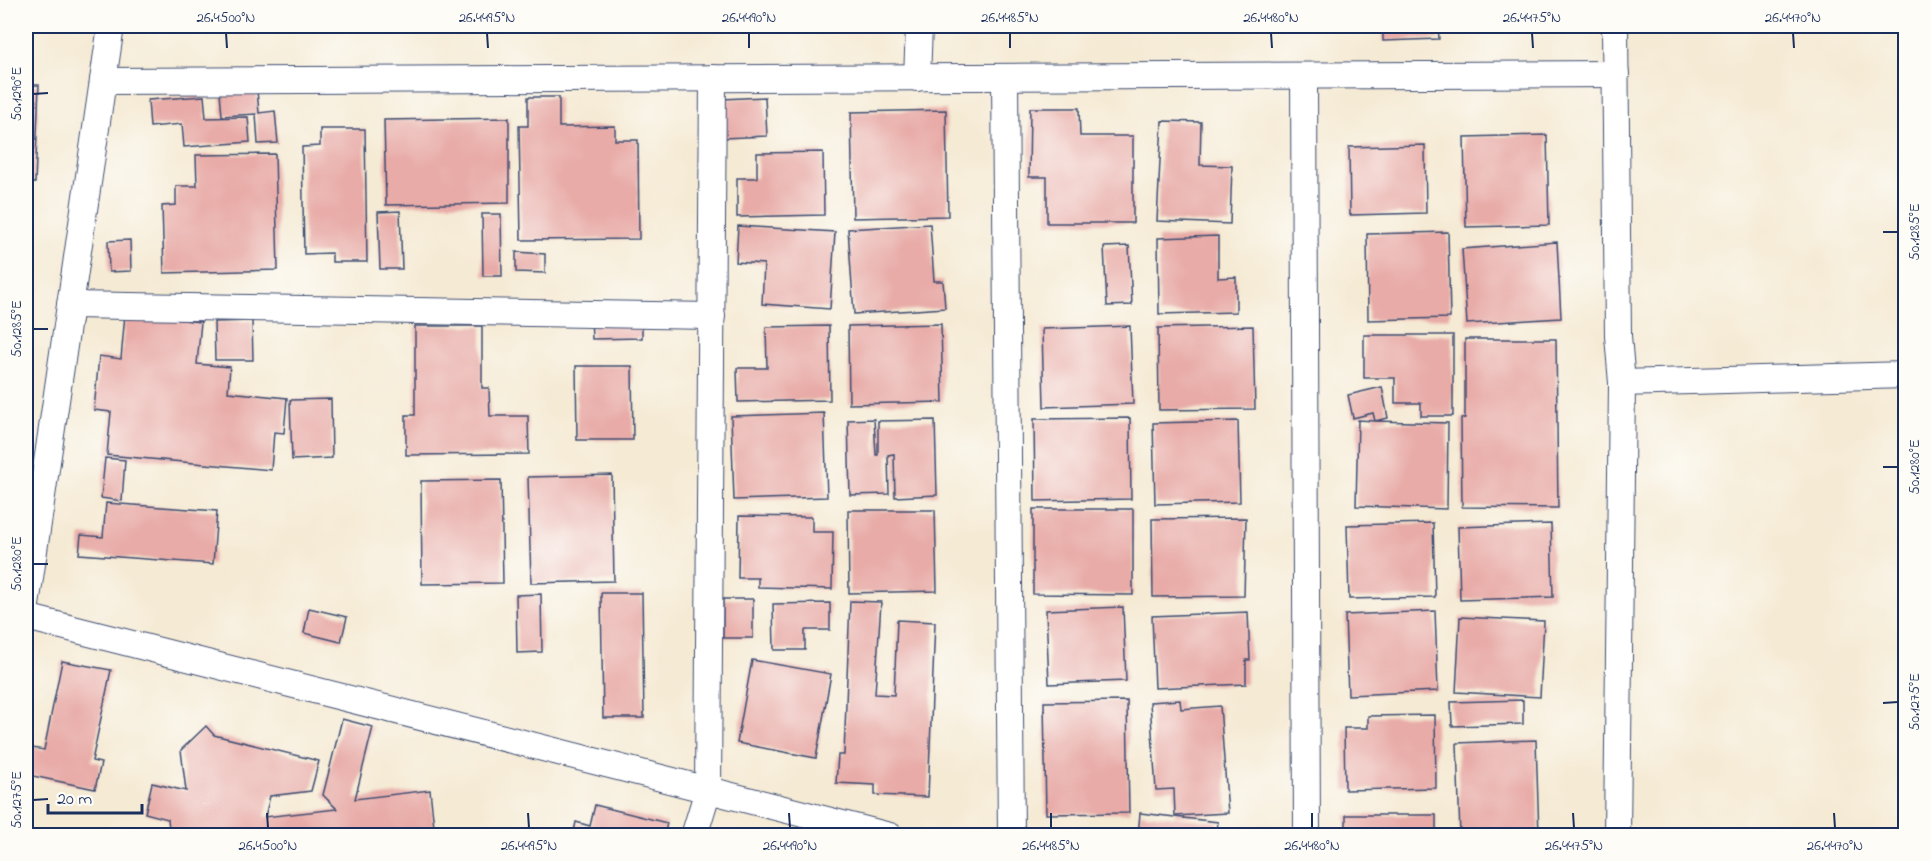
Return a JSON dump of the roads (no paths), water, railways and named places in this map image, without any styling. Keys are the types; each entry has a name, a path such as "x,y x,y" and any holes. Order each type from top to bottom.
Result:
{"street":[{"path":"26,605 111,26"},
{"path":"917,78 919,26"},
{"path":"1615,26 1618,336 1622,383 1617,836"},
{"path":"103,81 1616,74"},
{"path":"1304,76 1307,836"},
{"path":"1005,77 1011,836"},
{"path":"694,836 708,789 713,78"},
{"path":"70,305 712,316"},
{"path":"1622,383 1905,375"},
{"path":"26,616 890,836"}]}
